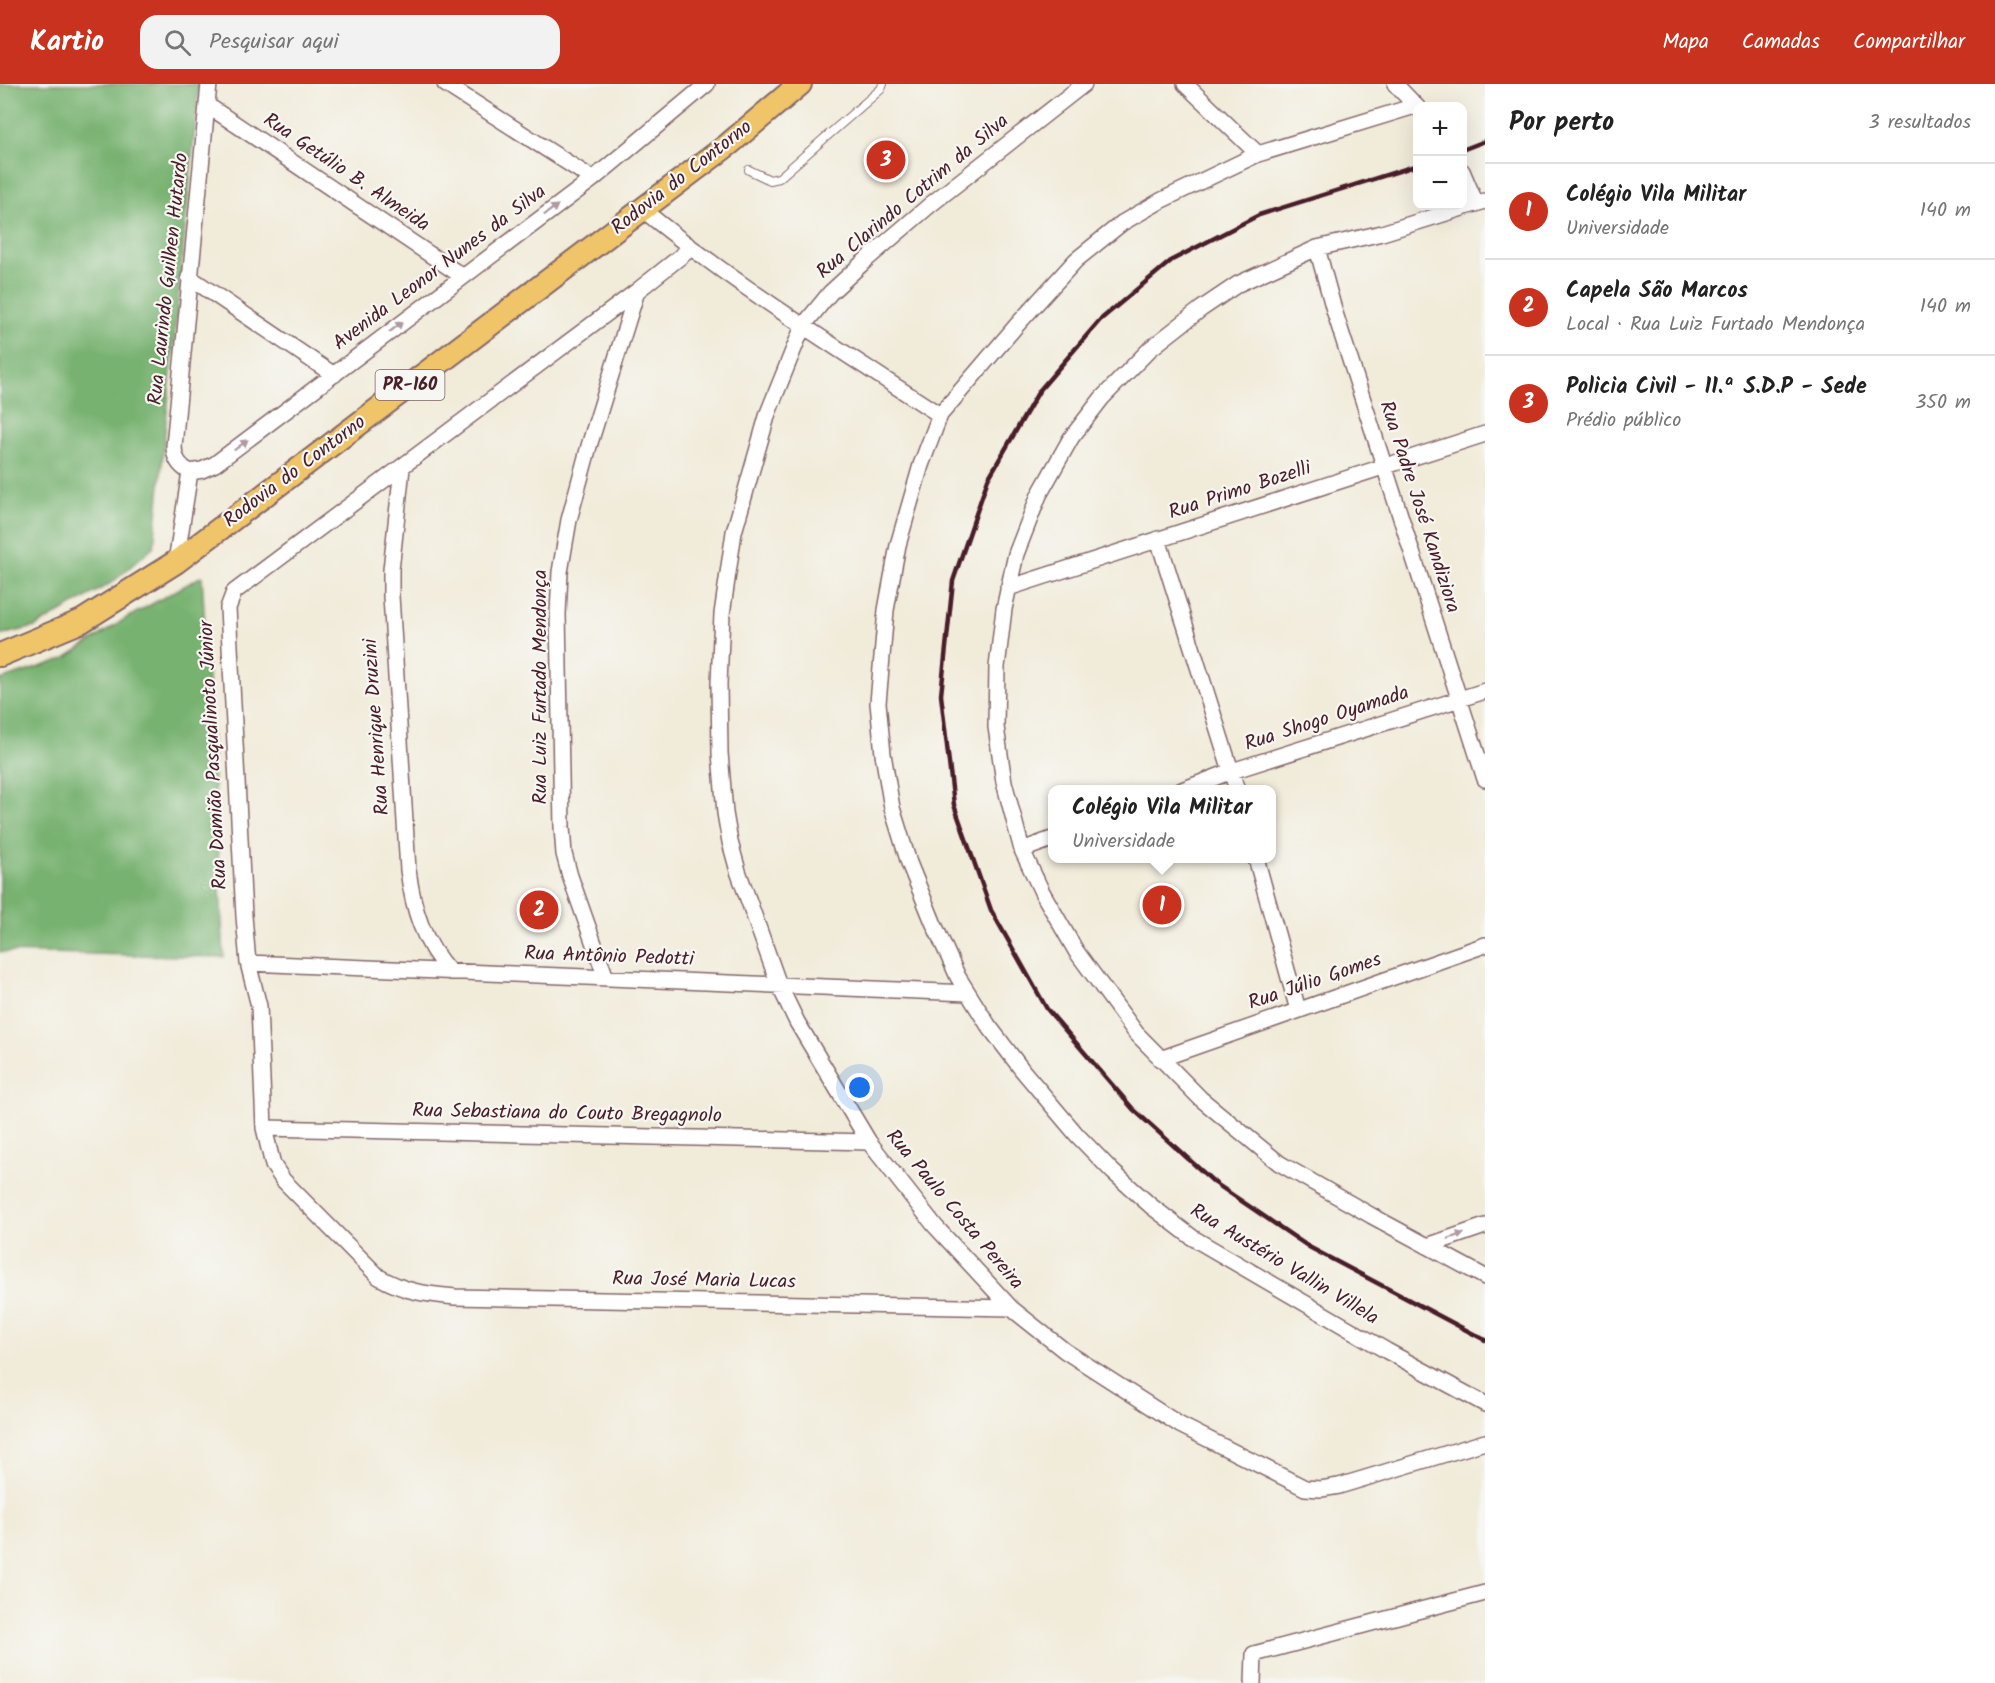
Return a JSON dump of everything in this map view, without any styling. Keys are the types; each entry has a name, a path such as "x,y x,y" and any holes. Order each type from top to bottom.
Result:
{"main road":[{"name":"Rodovia do Contorno","path":"0,655 81,621 176,562 729,144 800,84"}],"street":[{"name":"Rua Laurindo Guilhen Hutardo","path":"190,472 178,462 174,454 174,446 209,84"},
{"path":"445,84 593,178"},
{"path":"680,84 692,95"},
{"name":"Avenida Leonor Nunes da Silva","path":"190,472 215,464 334,375 593,178 707,84"},
{"name":"Rua Clarindo Cotrim da Silva","path":"803,326 830,293 930,205 1084,84"},
{"path":"1185,84 1258,154"},
{"path":"1395,84 1413,104"},
{"name":"Rua Getúlio B. Almeida","path":"207,105 462,276"},
{"name":"Rua Austério Vallin Villela","path":"1413,108 1258,154 1162,200 1122,223 1076,260 1016,326 940,415 921,465 898,545 886,610 878,703 883,754 898,830 933,922 958,977 988,1025 1077,1135 1151,1206 1193,1238 1387,1351 1485,1404"},
{"path":"1467,180 1480,203 1382,232 1317,248 1238,284 1201,309 1150,350 1102,398 1071,438 1039,495 1016,554 1004,609 997,667 996,727 1004,782 1022,850 1041,892 1076,951 1136,1033 1201,1099 1279,1163 1485,1277"},
{"path":"642,209 690,249 940,415"},
{"name":"Rua Padre José Kandiziora","path":"1317,248 1334,310 1485,779"},
{"name":"Rua Damião Pasqualinoto Júnior","path":"397,1288 379,1278 365,1265 283,1180 273,1165 264,1128 260,1018 248,963 228,608 234,592 402,468 690,249"},
{"path":"189,277 334,375"},
{"name":"Rua Luiz Furtado Mendonça","path":"606,978 564,854 558,614 569,520 589,446 637,291"},
{"name":"Rua Paulo Costa Pereira","path":"803,326 768,413 734,532 722,614 719,684 720,753 730,842 738,871 779,985 802,1031 869,1142 935,1226 1011,1308 1065,1351 1180,1425 1305,1488 1321,1489 1340,1486 1485,1442"},
{"name":"Rua Primo Bozelli","path":"1008,588 1485,434"},
{"name":"Rua Henrique Druzini","path":"402,468 391,570 391,596 408,870 411,899 418,920 436,957 450,972"},
{"path":"176,562 190,472"},
{"path":"1158,539 1236,785"},
{"name":"Rua Shogo Oyamada","path":"1193,785 1485,691"},
{"path":"1022,850 1048,841"},
{"path":"1257,863 1298,1010"},
{"name":"Rua Júlio Gomes","path":"1160,1059 1485,945"},
{"name":"Rua Antônio Pedotti","path":"248,963 968,993"},
{"name":"Rua Sebastiana do Couto Bregagnolo","path":"264,1128 869,1142"},
{"path":"1427,1246 1485,1226"},
{"name":"Rua José Maria Lucas","path":"397,1288 455,1297 1011,1308"},
{"path":"1253,1683 1254,1654 1485,1593"}],"lane":[{"path":"749,170 770,180 779,178 881,89 883,84"}],"green space":[{"path":"0,84 199,84 154,546 113,582 35,627 0,635"},
{"path":"202,576 224,957 0,952 0,680 64,659 125,619"}],"railway":[{"path":"1467,148 1485,141"},
{"path":"1413,167 1259,215 1172,260 1100,320 1039,391 988,479 953,581 941,695 954,805 991,910 1047,1009 1133,1109 1215,1183 1309,1247 1485,1340"}],"place":[{"name":"Policia Civil - 11.ª S.D.P - Sede","path":"886,160"},
{"name":"Colégio Vila Militar","path":"1162,905"},
{"name":"Capela São Marcos","path":"539,910"}]}
